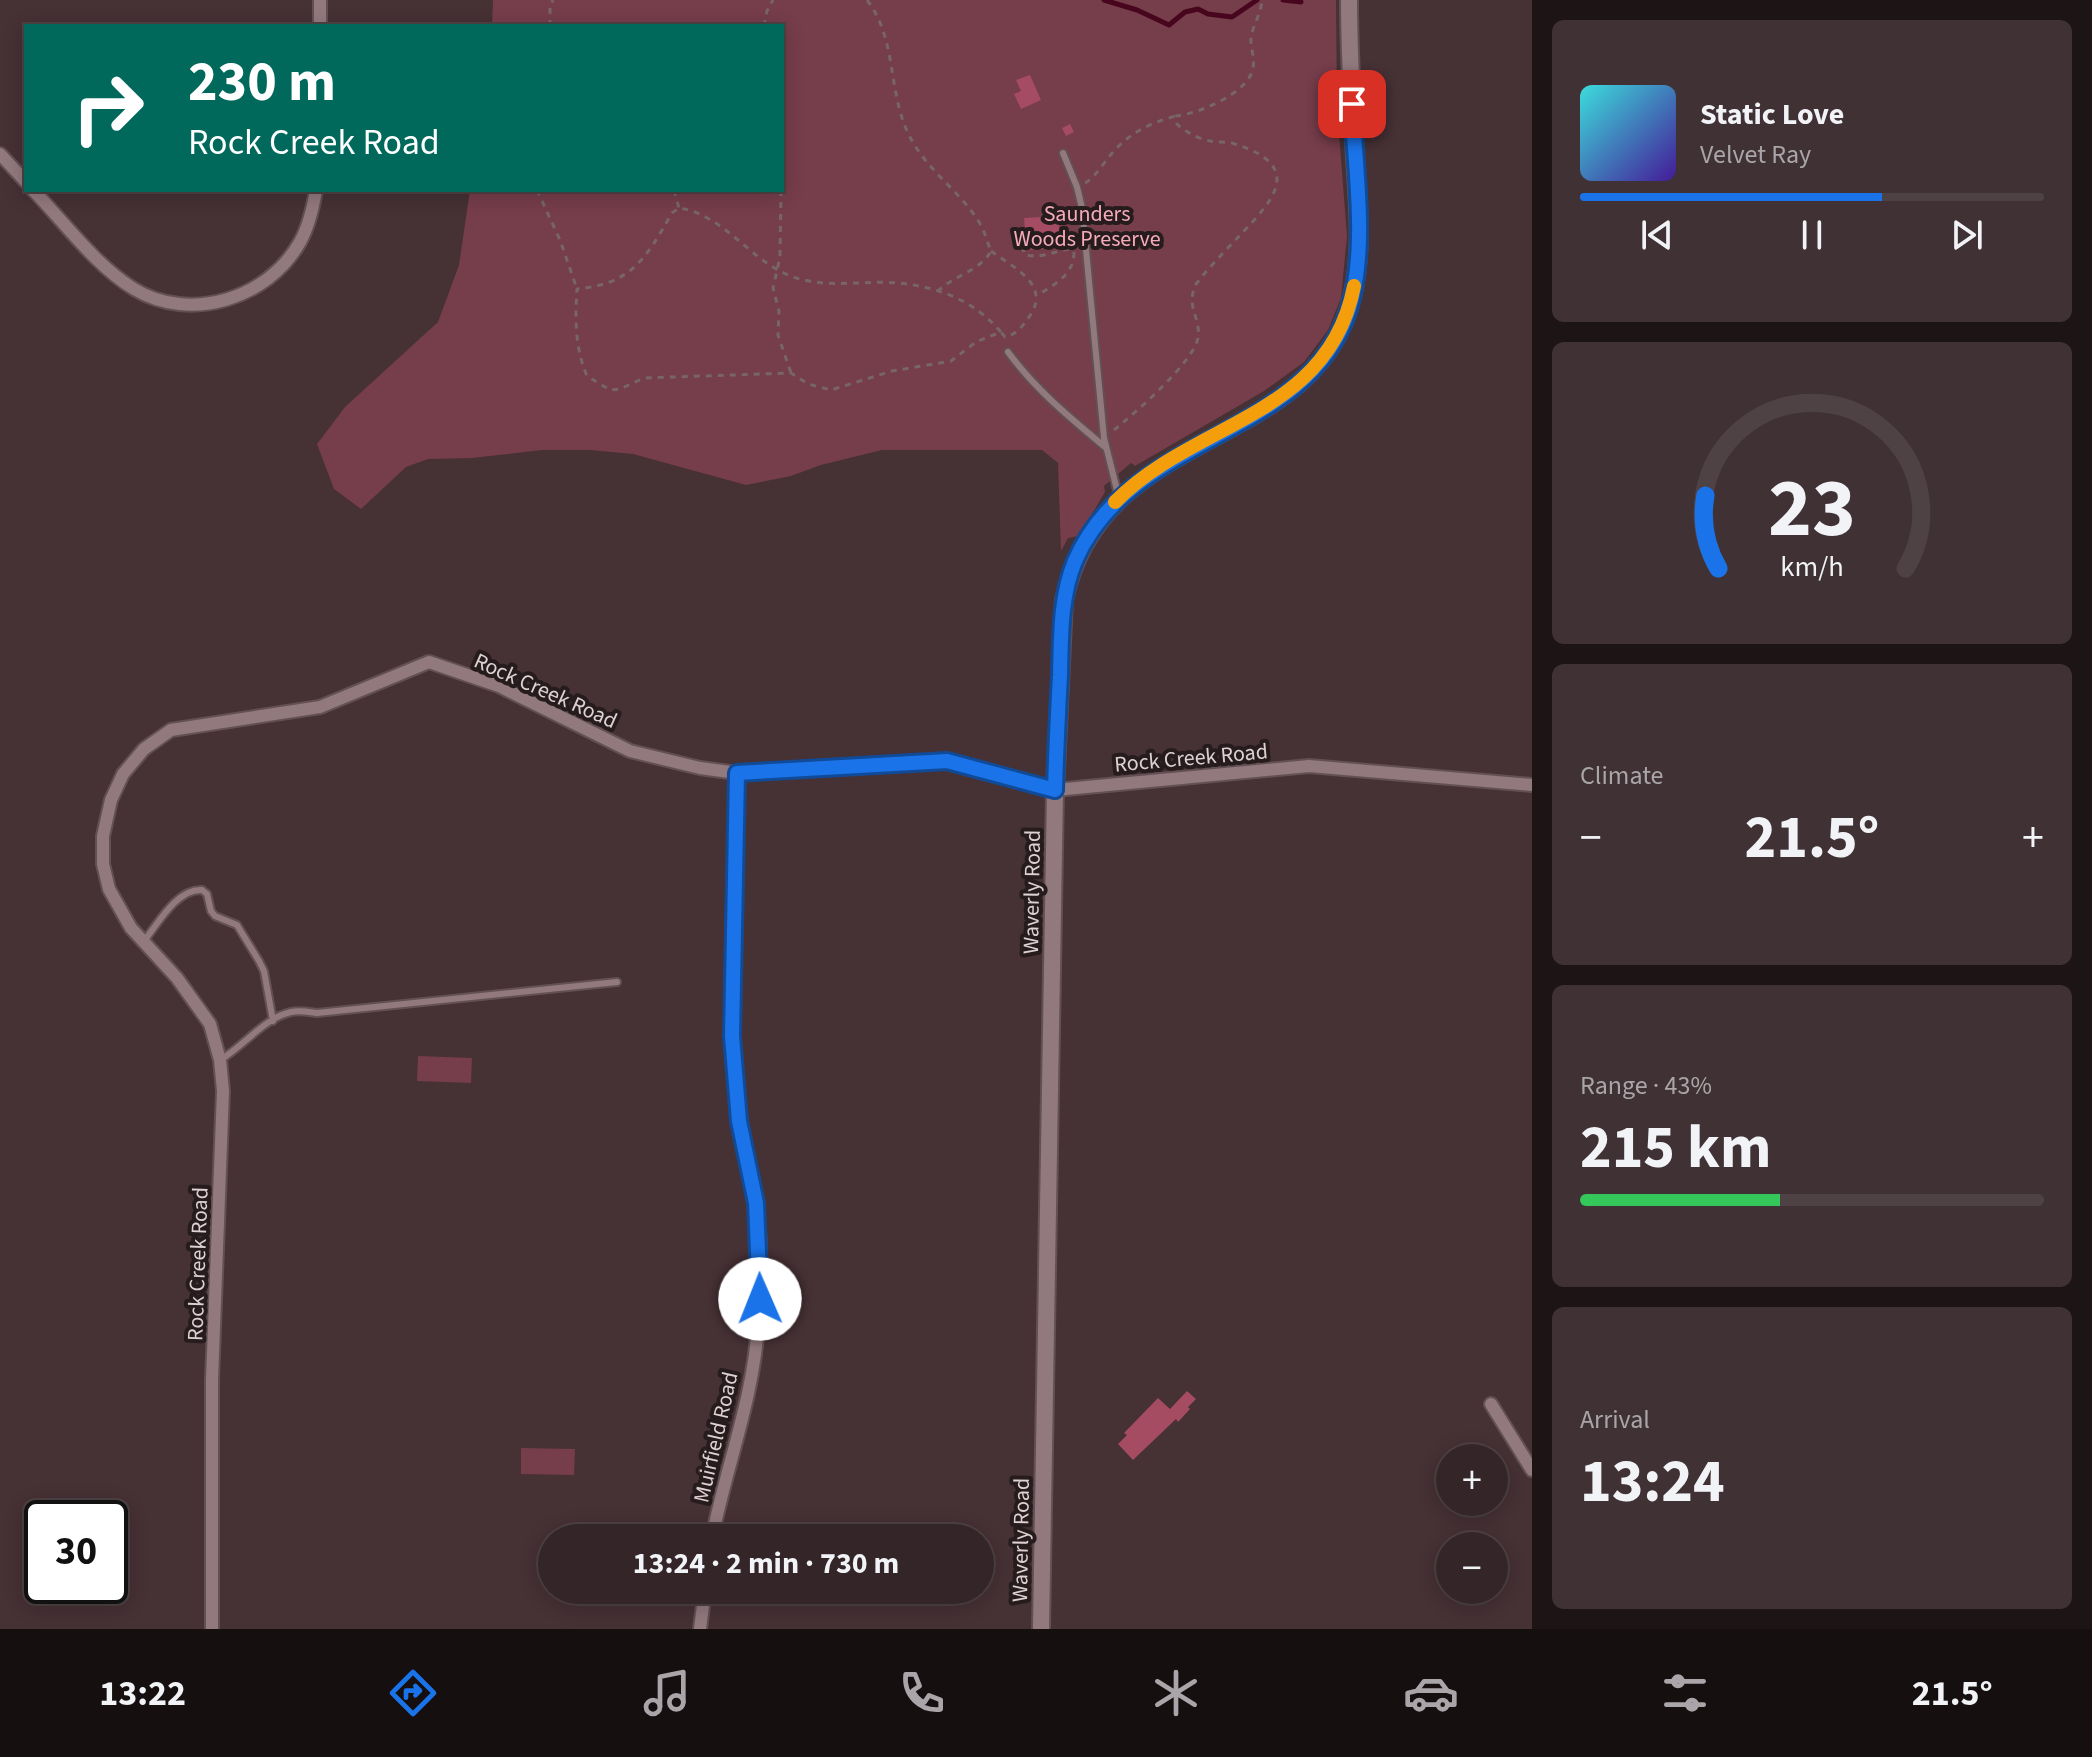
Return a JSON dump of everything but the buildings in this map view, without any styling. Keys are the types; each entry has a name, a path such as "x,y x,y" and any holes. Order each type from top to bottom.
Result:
{"street":[{"path":"320,0 320,24"},
{"name":"Waverly Road","path":"1041,1629 1055,790 1062,620 1068,580 1096,524 1119,498 1153,471 1280,398 1322,360 1342,327 1354,288 1358,226 1349,0"},
{"path":"3,163 24,180"},
{"path":"35,192 117,277 155,299 174,304 197,304 238,296 272,275 298,245 307,228 316,192"},
{"name":"Rock Creek Road","path":"212,1629 212,1380 223,1091 220,1060 210,1024 177,978 126,920 109,889 103,864 103,836 111,800 123,774 144,749 171,730 320,707 429,662 499,686 630,751 700,768 737,773 947,761 1055,790 1309,766 1532,785"},
{"name":"Muirfield Road","path":"715,1524 748,1396 760,1299 756,1203 739,1121 732,1036 737,773"},
{"path":"1491,1404 1532,1470"},
{"path":"700,1629 703,1604"}],"lane":[{"path":"1063,153 1082,208 1105,447 1119,498"},
{"path":"1008,352 1046,397 1105,447"},
{"path":"144,941 174,904 189,891 202,890 207,894 215,916 237,925 259,961 264,971 273,1021"},
{"path":"220,1060 239,1050 273,1021 294,1011 317,1013 617,982"}],"path":[{"path":"550,24 553,0"},
{"path":"764,24 773,0"},
{"path":"679,208 704,215 776,271 819,283 897,283 939,290 979,309 1008,337 1024,324 1034,310 1038,295 1034,285 991,251 979,223 935,173 909,135 895,95 885,29 867,0"},
{"path":"1077,187 1091,179 1117,147 1133,134 1158,121 1222,100 1248,81 1253,69 1250,44 1262,0"},
{"path":"1104,438 1132,417 1171,379 1193,349 1198,328 1190,295 1196,284 1266,208 1277,183 1275,169 1265,158 1232,143 1211,142 1191,134 1177,124 1176,116"},
{"path":"538,192 560,240 577,289 575,322 582,365 587,376 610,390 644,378 791,373 819,388 839,389 892,371 951,361 976,342 1001,332"},
{"path":"675,192 679,208"},
{"path":"781,192 780,257 773,288 779,311 778,335 791,373"},
{"path":"577,289 600,287 629,272 654,245 672,213 679,208"},
{"path":"1023,246 1024,254 1030,257 1069,249 1074,252 1066,277 1038,295"},
{"path":"939,290 950,280 984,262 991,251"}],"green space":[{"name":"Saunders Woods Preserve","path":"493,0 1336,0 1337,108 1347,236 1341,298 1328,330 1304,362 1264,391 1135,466 1131,463 1104,486 1105,492 1079,536 1068,538 1061,551 1058,463 1042,450 882,450 791,476 746,485 633,454 590,450 542,450 472,458 428,459 406,467 361,509 334,489 317,444 345,407 438,322 459,265 470,192 784,192 784,24 492,24"},
{"path":"418,1056 472,1058 471,1083 417,1081"},
{"path":"521,1448 575,1449 574,1475 521,1474"}],"waterway":[{"path":"1104,0 1137,10 1169,25 1185,12 1198,9 1208,14 1232,17 1257,0"},
{"path":"1283,0 1301,2"}],"slow traffic":[{"path":"1115,502 1153,471 1247,419 1305,377 1322,360 1342,327 1354,286"}],"route":[{"path":"760,1299 756,1203 739,1121 732,1036 737,773 947,761 1055,790 1064,600 1068,580 1086,539 1106,511 1153,471 1280,398 1322,360 1342,327 1354,288 1357,264 1352,104"}]}
